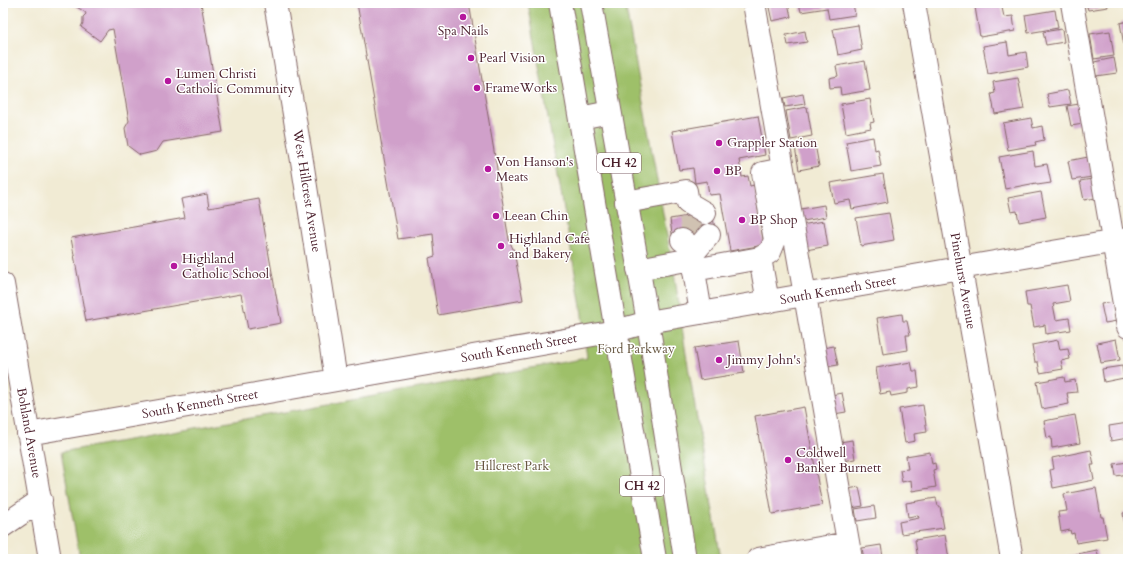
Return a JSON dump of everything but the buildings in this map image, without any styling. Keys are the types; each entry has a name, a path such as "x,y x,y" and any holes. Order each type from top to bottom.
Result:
{"street":[{"name":"West Hillcrest Avenue","path":"276,3 336,380"},
{"name":"CH 42","path":"560,3 655,559"},
{"name":"CH 42","path":"591,3 648,322 685,559"},
{"path":"754,3 850,551 758,559"},
{"name":"Pinehurst Avenue","path":"914,3 1012,559"},
{"path":"1072,3 1121,240 1128,327"},
{"path":"580,118 610,112"},
{"path":"638,269 695,248 760,258 770,252 775,240 763,173 783,169"},
{"path":"626,202 686,191 690,212"},
{"name":"South Kenneth Street","path":"28,434 616,332 648,322 806,296 1121,240"},
{"path":"695,248 701,313"},
{"path":"760,258 768,302"},
{"name":"Bohland Avenue","path":"3,284 9,351 28,434 41,500 50,559"},
{"path":"3,526 41,500"}],"green space":[{"name":"Hillcrest Park","path":"528,3 625,3 676,285 686,354 721,559 80,559 61,452 587,358 581,307"}],"tunnel":[{"path":"690,216 694,237"}],"place":[{"name":"Spa Nails","path":"463,17"},
{"name":"Pearl Vision","path":"471,58"},
{"name":"Lumen Christi Catholic Community","path":"168,81"},
{"name":"FrameWorks","path":"477,88"},
{"name":"Grappler Station","path":"719,143"},
{"name":"Von Hanson's Meats","path":"488,169"},
{"name":"BP","path":"717,171"},
{"name":"Leean Chin","path":"496,216"},
{"name":"BP Shop","path":"742,220"},
{"name":"Highland Cafe and Bakery","path":"501,246"},
{"name":"Highland Catholic School","path":"174,266"},
{"name":"Jimmy John's","path":"719,360"},
{"name":"Coldwell Banker Burnett","path":"788,460"}],"park label":[{"name":"Ford Parkway","path":"636,349"}]}
